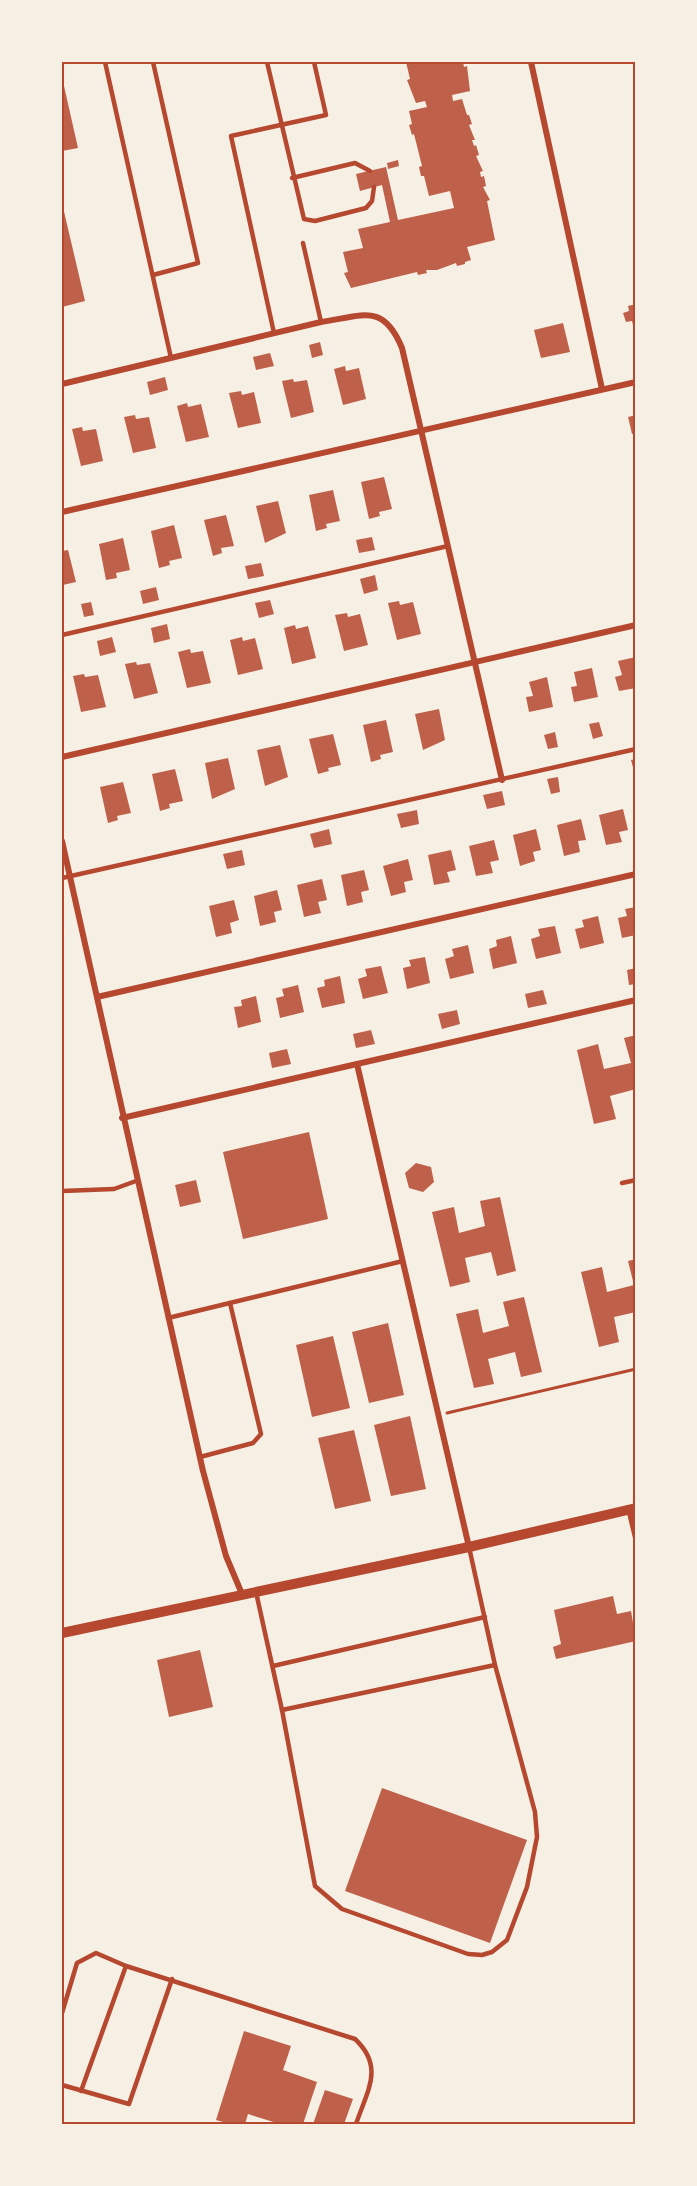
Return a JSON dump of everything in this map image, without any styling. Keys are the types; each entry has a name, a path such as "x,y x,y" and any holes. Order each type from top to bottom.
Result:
{"street":[{"path":"531,62 602,389"},
{"path":"62,384 321,322 365,315 378,316 390,324 402,348 502,780"},
{"path":"62,512 420,429 636,382"},
{"path":"62,758 636,625"},
{"path":"62,841 136,1181 200,1457 226,1556 242,1594"},
{"path":"97,997 636,874"},
{"path":"122,1118 636,1000"},
{"path":"357,1064 469,1547"},
{"path":"62,1633 469,1547 632,1509 636,1538"}],"lane":[{"path":"105,62 171,358"},
{"path":"153,62 198,263 153,275"},
{"path":"267,62 301,214 309,220 366,208 372,201 374,187"},
{"path":"274,333 231,136 326,115 314,62"},
{"path":"292,178 355,163 370,171"},
{"path":"303,243 321,322"},
{"path":"62,635 448,546"},
{"path":"62,878 636,749"},
{"path":"622,1183 636,1180"},
{"path":"62,1191 114,1189 136,1181"},
{"path":"168,1318 403,1261"},
{"path":"200,1457 253,1443 261,1434 231,1303"},
{"path":"255,1591 282,1710 315,1886 342,1909 468,1954 482,1955 492,1952 507,1940 527,1887 537,1837 535,1812 495,1665 469,1547"},
{"path":"273,1666 484,1617"},
{"path":"282,1710 495,1665"},
{"path":"62,2013 77,1963 96,1953 126,1966 354,2039 367,2050 372,2062 372,2078 356,2124"},
{"path":"81,2091 126,1966"},
{"path":"62,2085 129,2104 172,1979"}],"path":[{"path":"439,1414 636,1369"}],"building":[{"path":"406,62 463,62 464,67 467,66 470,91 452,95 453,101 462,99 472,124 469,125 475,140 472,140 474,146 476,145 479,155 476,156 483,171 480,172 481,177 484,176 486,186 483,187 490,200 487,201 495,240 467,247 471,260 465,264 457,266 456,263 437,270 426,270 427,273 418,275 417,272 351,288 344,273 348,272 343,252 363,248 358,229 390,222 382,185 360,191 356,174 386,167 398,220 454,208 450,191 429,196 424,176 421,176 419,167 422,166 414,134 412,135 409,125 412,124 409,111 427,107 425,101 416,103 407,80 410,79"},
{"path":"62,77 78,148 62,151"},
{"path":"398,160 399,166 388,169 387,163"},
{"path":"62,203 85,301 62,307"},
{"path":"636,304 635,333 632,321 626,322 623,313 629,311 628,306"},
{"path":"563,323 570,352 541,358 534,330"},
{"path":"320,342 323,355 312,358 309,345"},
{"path":"270,353 274,366 256,370 253,357"},
{"path":"345,366 346,371 359,368 366,399 343,405 334,369"},
{"path":"165,377 168,390 150,395 147,382"},
{"path":"293,379 294,382 307,380 314,412 291,418 282,381"},
{"path":"241,391 242,395 254,392 261,423 238,428 229,393"},
{"path":"187,403 188,407 201,404 209,437 186,442 177,406"},
{"path":"135,415 136,419 149,417 156,448 133,453 124,417"},
{"path":"636,415 636,433 632,434 628,417"},
{"path":"82,427 83,431 96,429 103,461 81,466 72,429"},
{"path":"384,477 392,509 379,512 380,516 369,519 361,482"},
{"path":"333,490 340,521 326,524 327,528 316,531 309,495"},
{"path":"278,501 286,533 265,543 256,506"},
{"path":"226,515 234,546 221,548 222,553 213,556 204,520"},
{"path":"174,525 182,558 169,561 170,565 159,568 151,531"},
{"path":"372,537 375,550 359,553 356,540"},
{"path":"123,538 130,570 116,573 117,578 106,580 99,544"},
{"path":"68,550 76,582 63,585 62,590 62,551"},
{"path":"261,563 264,576 248,579 245,566"},
{"path":"375,575 378,590 364,594 360,579"},
{"path":"156,587 159,600 143,604 140,591"},
{"path":"270,600 274,614 259,618 255,603"},
{"path":"399,601 400,605 413,602 421,634 397,640 388,603"},
{"path":"91,602 94,615 84,617 81,604"},
{"path":"347,613 348,617 360,614 368,645 344,651 335,615"},
{"path":"167,624 170,639 154,643 151,628"},
{"path":"295,625 296,629 308,626 316,658 292,664 284,628"},
{"path":"112,637 116,652 100,656 97,641"},
{"path":"242,637 243,641 255,638 263,669 238,675 230,640"},
{"path":"190,649 191,653 203,651 211,683 187,688 178,652"},
{"path":"636,657 636,688 619,691 615,677 622,675 618,661"},
{"path":"136,662 137,665 150,663 158,693 134,699 125,664"},
{"path":"592,668 598,697 574,702 571,687 577,686 574,672"},
{"path":"84,674 85,677 98,675 106,707 81,712 73,676"},
{"path":"547,677 553,707 529,712 526,697 533,696 529,682"},
{"path":"439,709 445,740 423,750 415,714"},
{"path":"386,720 393,752 380,755 381,759 371,762 363,725"},
{"path":"599,722 603,736 593,739 589,724"},
{"path":"555,732 558,747 548,749 544,735"},
{"path":"333,734 341,765 328,768 329,771 318,774 309,739"},
{"path":"280,745 288,777 265,786 257,750"},
{"path":"228,758 235,789 212,799 205,763"},
{"path":"636,759 636,775 635,775 631,760"},
{"path":"175,769 183,801 169,804 170,808 160,811 152,774"},
{"path":"558,777 560,792 551,794 547,779"},
{"path":"123,782 131,813 117,816 118,820 108,823 100,787"},
{"path":"502,791 505,805 487,809 483,795"},
{"path":"623,809 628,830 619,832 622,842 606,845 599,815"},
{"path":"417,810 419,824 401,828 397,814"},
{"path":"581,819 586,840 578,841 580,852 564,856 557,825"},
{"path":"329,829 332,844 314,848 310,834"},
{"path":"536,829 541,850 533,852 535,861 520,866 513,835"},
{"path":"494,840 499,860 490,862 493,873 476,876 469,846"},
{"path":"242,850 245,865 227,869 223,854"},
{"path":"451,850 456,870 447,872 450,882 434,885 428,855"},
{"path":"408,859 413,880 404,882 406,892 391,896 383,866"},
{"path":"364,870 369,890 361,892 363,902 347,906 341,875"},
{"path":"322,879 327,900 318,902 321,913 304,917 297,885"},
{"path":"277,890 282,910 274,912 276,922 260,926 254,896"},
{"path":"234,900 239,920 230,923 232,933 216,937 209,906"},
{"path":"636,907 636,935 622,938 618,918 627,916 625,909"},
{"path":"598,916 604,943 580,949 575,929 584,927 582,920"},
{"path":"555,926 561,953 536,959 531,939 540,936 538,929"},
{"path":"511,936 517,963 493,969 489,949 497,946 496,940"},
{"path":"468,945 474,973 450,979 445,959 454,956 452,949"},
{"path":"425,957 430,983 407,989 403,968 411,966 409,960"},
{"path":"381,966 388,993 363,999 358,979 367,976 365,969"},
{"path":"636,968 636,984 629,985 627,970"},
{"path":"340,976 345,1003 322,1008 317,988 325,986 324,980"},
{"path":"298,985 304,1012 280,1018 276,998 284,996 282,989"},
{"path":"543,990 547,1004 528,1008 525,994"},
{"path":"256,996 261,1022 238,1028 234,1007 242,1006 241,1000"},
{"path":"457,1010 460,1024 442,1029 438,1014"},
{"path":"371,1030 375,1044 356,1048 353,1034"},
{"path":"636,1035 636,1089 610,1096 616,1119 594,1124 577,1050 598,1044 604,1069 631,1063 624,1038"},
{"path":"287,1049 291,1064 272,1068 269,1053"},
{"path":"309,1132 328,1219 243,1239 223,1152"},
{"path":"416,1163 431,1167 434,1182 423,1192 409,1188 405,1173"},
{"path":"196,1180 201,1202 180,1207 175,1185"},
{"path":"500,1197 516,1271 497,1276 491,1252 465,1258 470,1282 450,1287 432,1212 454,1207 459,1233 485,1226 480,1201"},
{"path":"636,1259 636,1312 614,1317 619,1342 599,1347 581,1272 602,1267 607,1292 634,1285 628,1261"},
{"path":"524,1297 542,1372 521,1377 515,1352 488,1359 494,1384 474,1388 456,1314 478,1309 483,1333 509,1326 503,1302"},
{"path":"388,1323 404,1395 369,1403 352,1332"},
{"path":"333,1336 350,1408 312,1417 296,1345"},
{"path":"410,1416 426,1489 391,1496 374,1425"},
{"path":"354,1430 371,1501 335,1509 318,1438"},
{"path":"613,1596 617,1614 631,1611 636,1641 556,1659 553,1647 561,1644 554,1610"},
{"path":"200,1650 213,1707 169,1717 157,1660"},
{"path":"382,1788 527,1840 490,1943 345,1891"},
{"path":"244,2031 291,2046 283,2070 317,2082 303,2124 280,2124 248,2114 245,2124 230,2124 216,2120"},
{"path":"325,2090 353,2099 344,2124 313,2124"}]}
